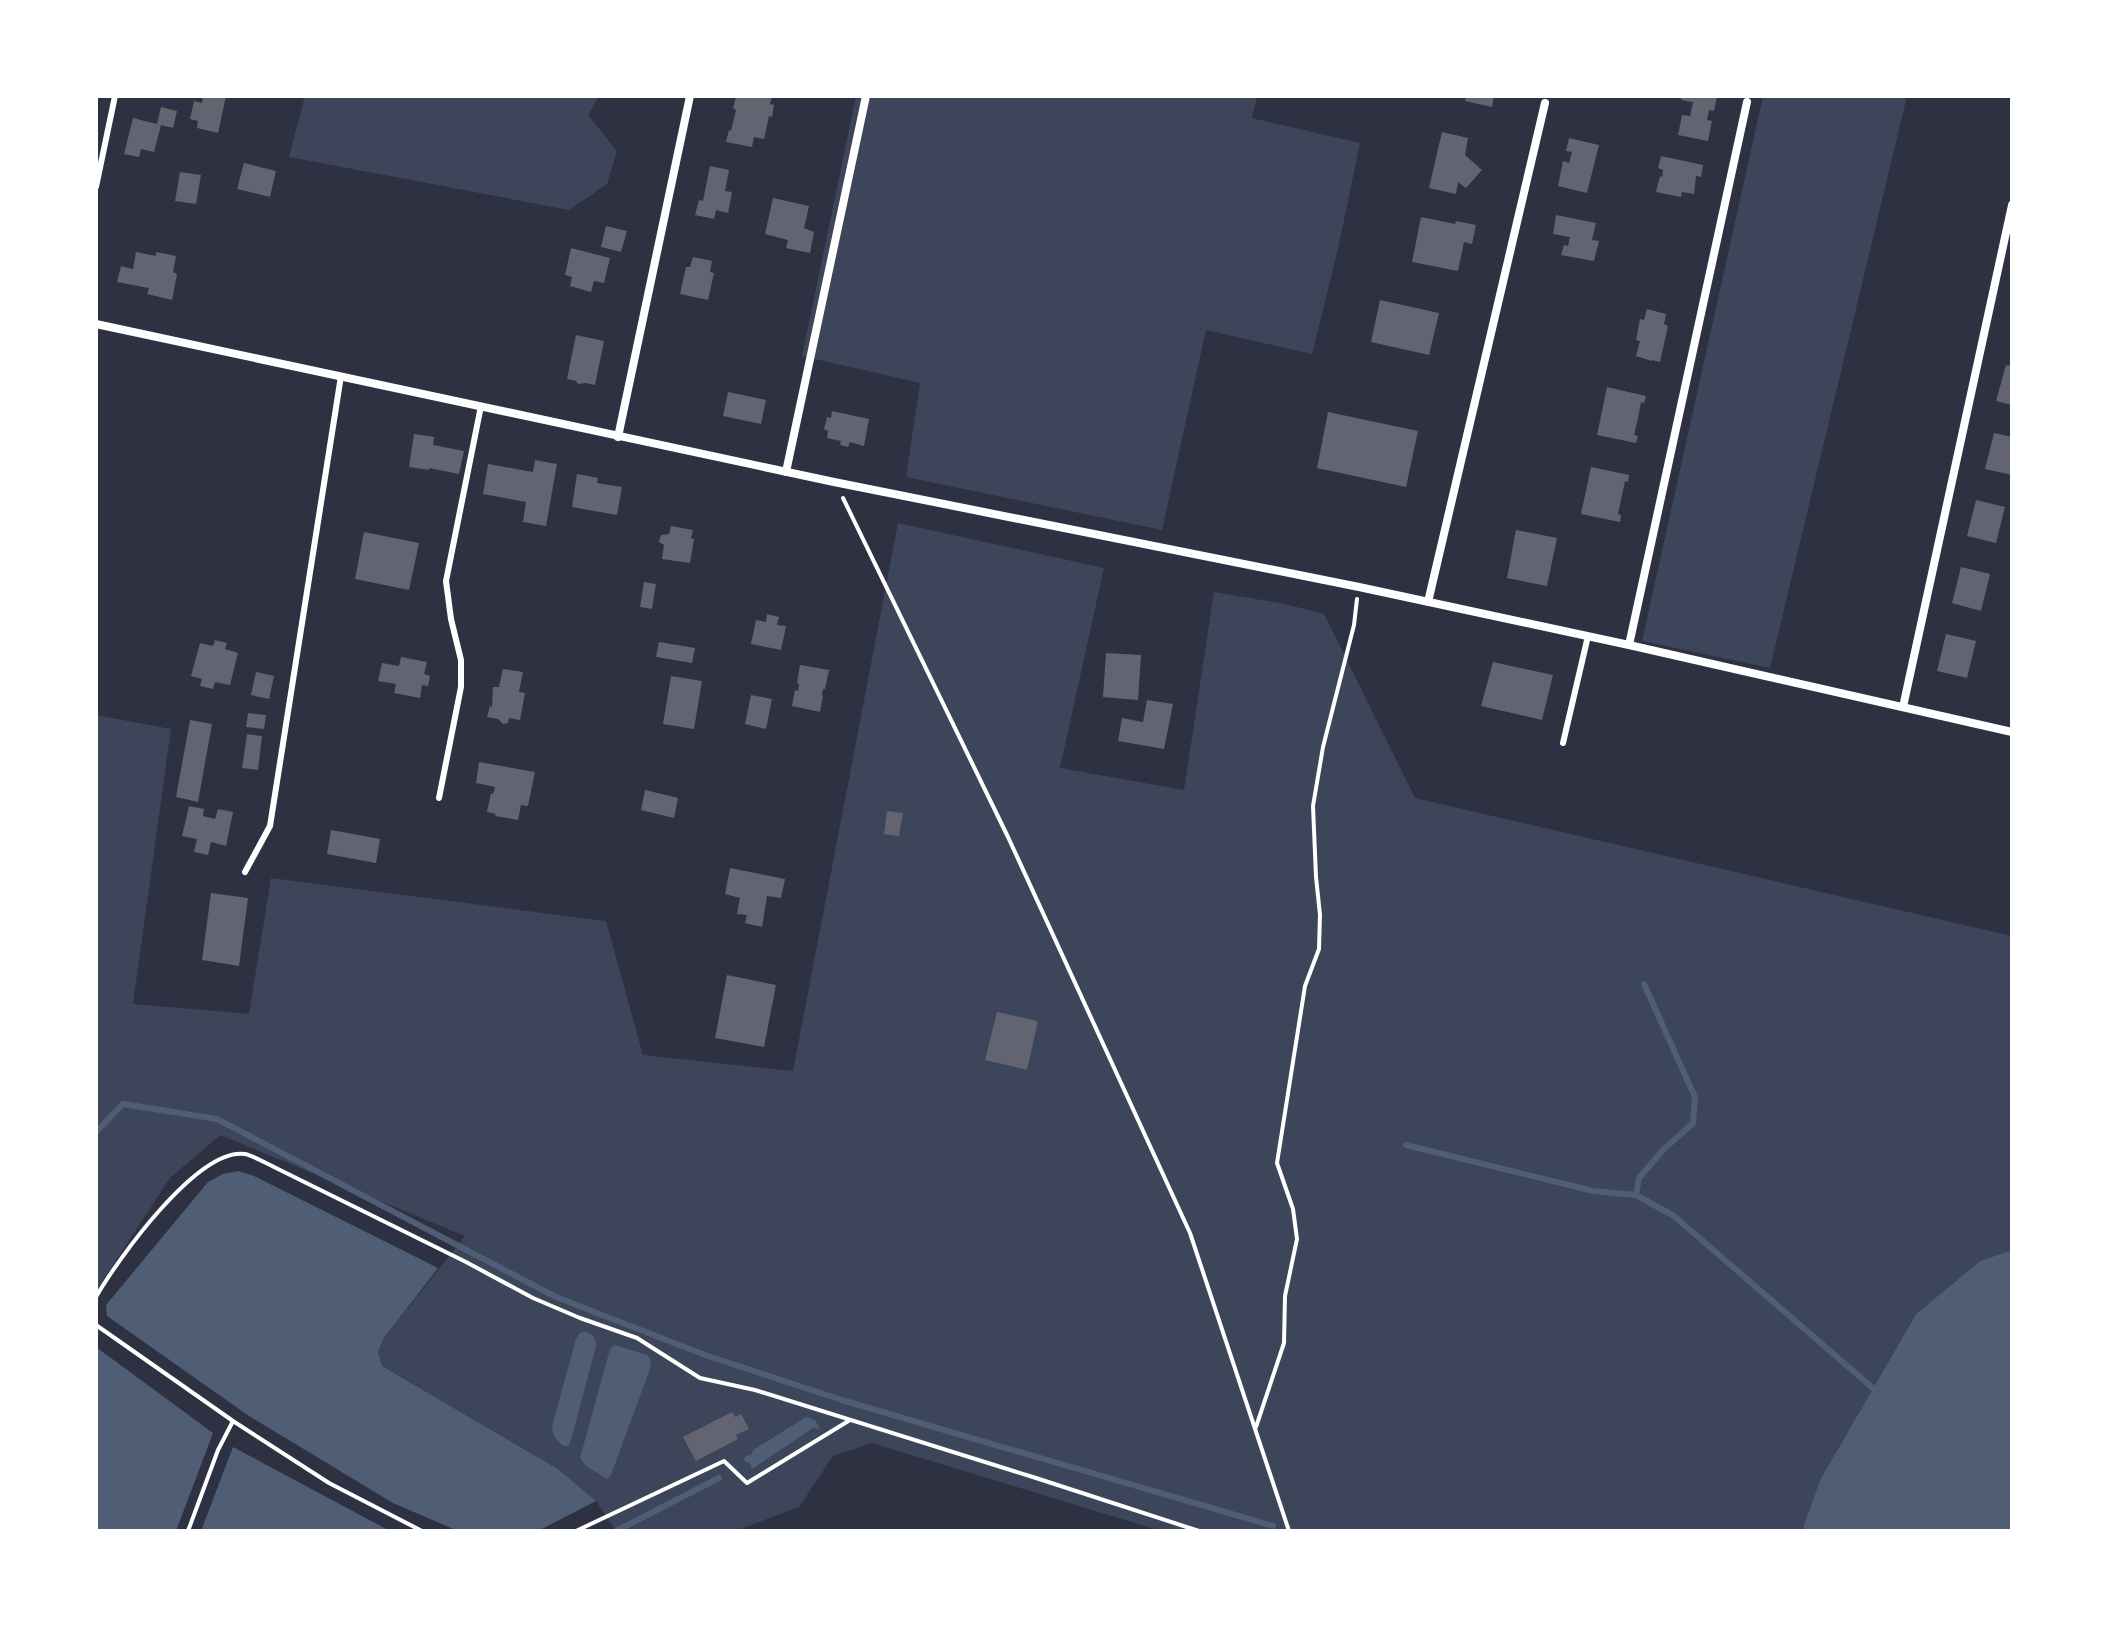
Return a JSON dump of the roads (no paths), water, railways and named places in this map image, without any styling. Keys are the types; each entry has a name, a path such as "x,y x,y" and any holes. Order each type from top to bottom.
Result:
{"street":[{"path":"618,437 690,96"},
{"path":"786,472 866,96"},
{"path":"1629,645 1747,102"},
{"path":"1428,602 1545,103"},
{"path":"1903,707 2012,205"},
{"path":"96,324 834,482 1359,587 2012,732"}],"lane":[{"path":"96,187 115,96"},
{"path":"245,872 270,826 341,376"},
{"path":"439,798 461,687 461,660 446,581 481,406"},
{"path":"1563,743 1588,636"}],"waterway":[{"path":"1636,1195 1639,1178 1664,1149 1693,1123 1695,1097 1644,984"},
{"path":"96,1132 123,1104 217,1119 556,1297 705,1355 845,1401 1273,1526"},
{"path":"1406,1145 1593,1191 1636,1195 1674,1216 1874,1389"},
{"path":"616,1531 719,1478"}]}
